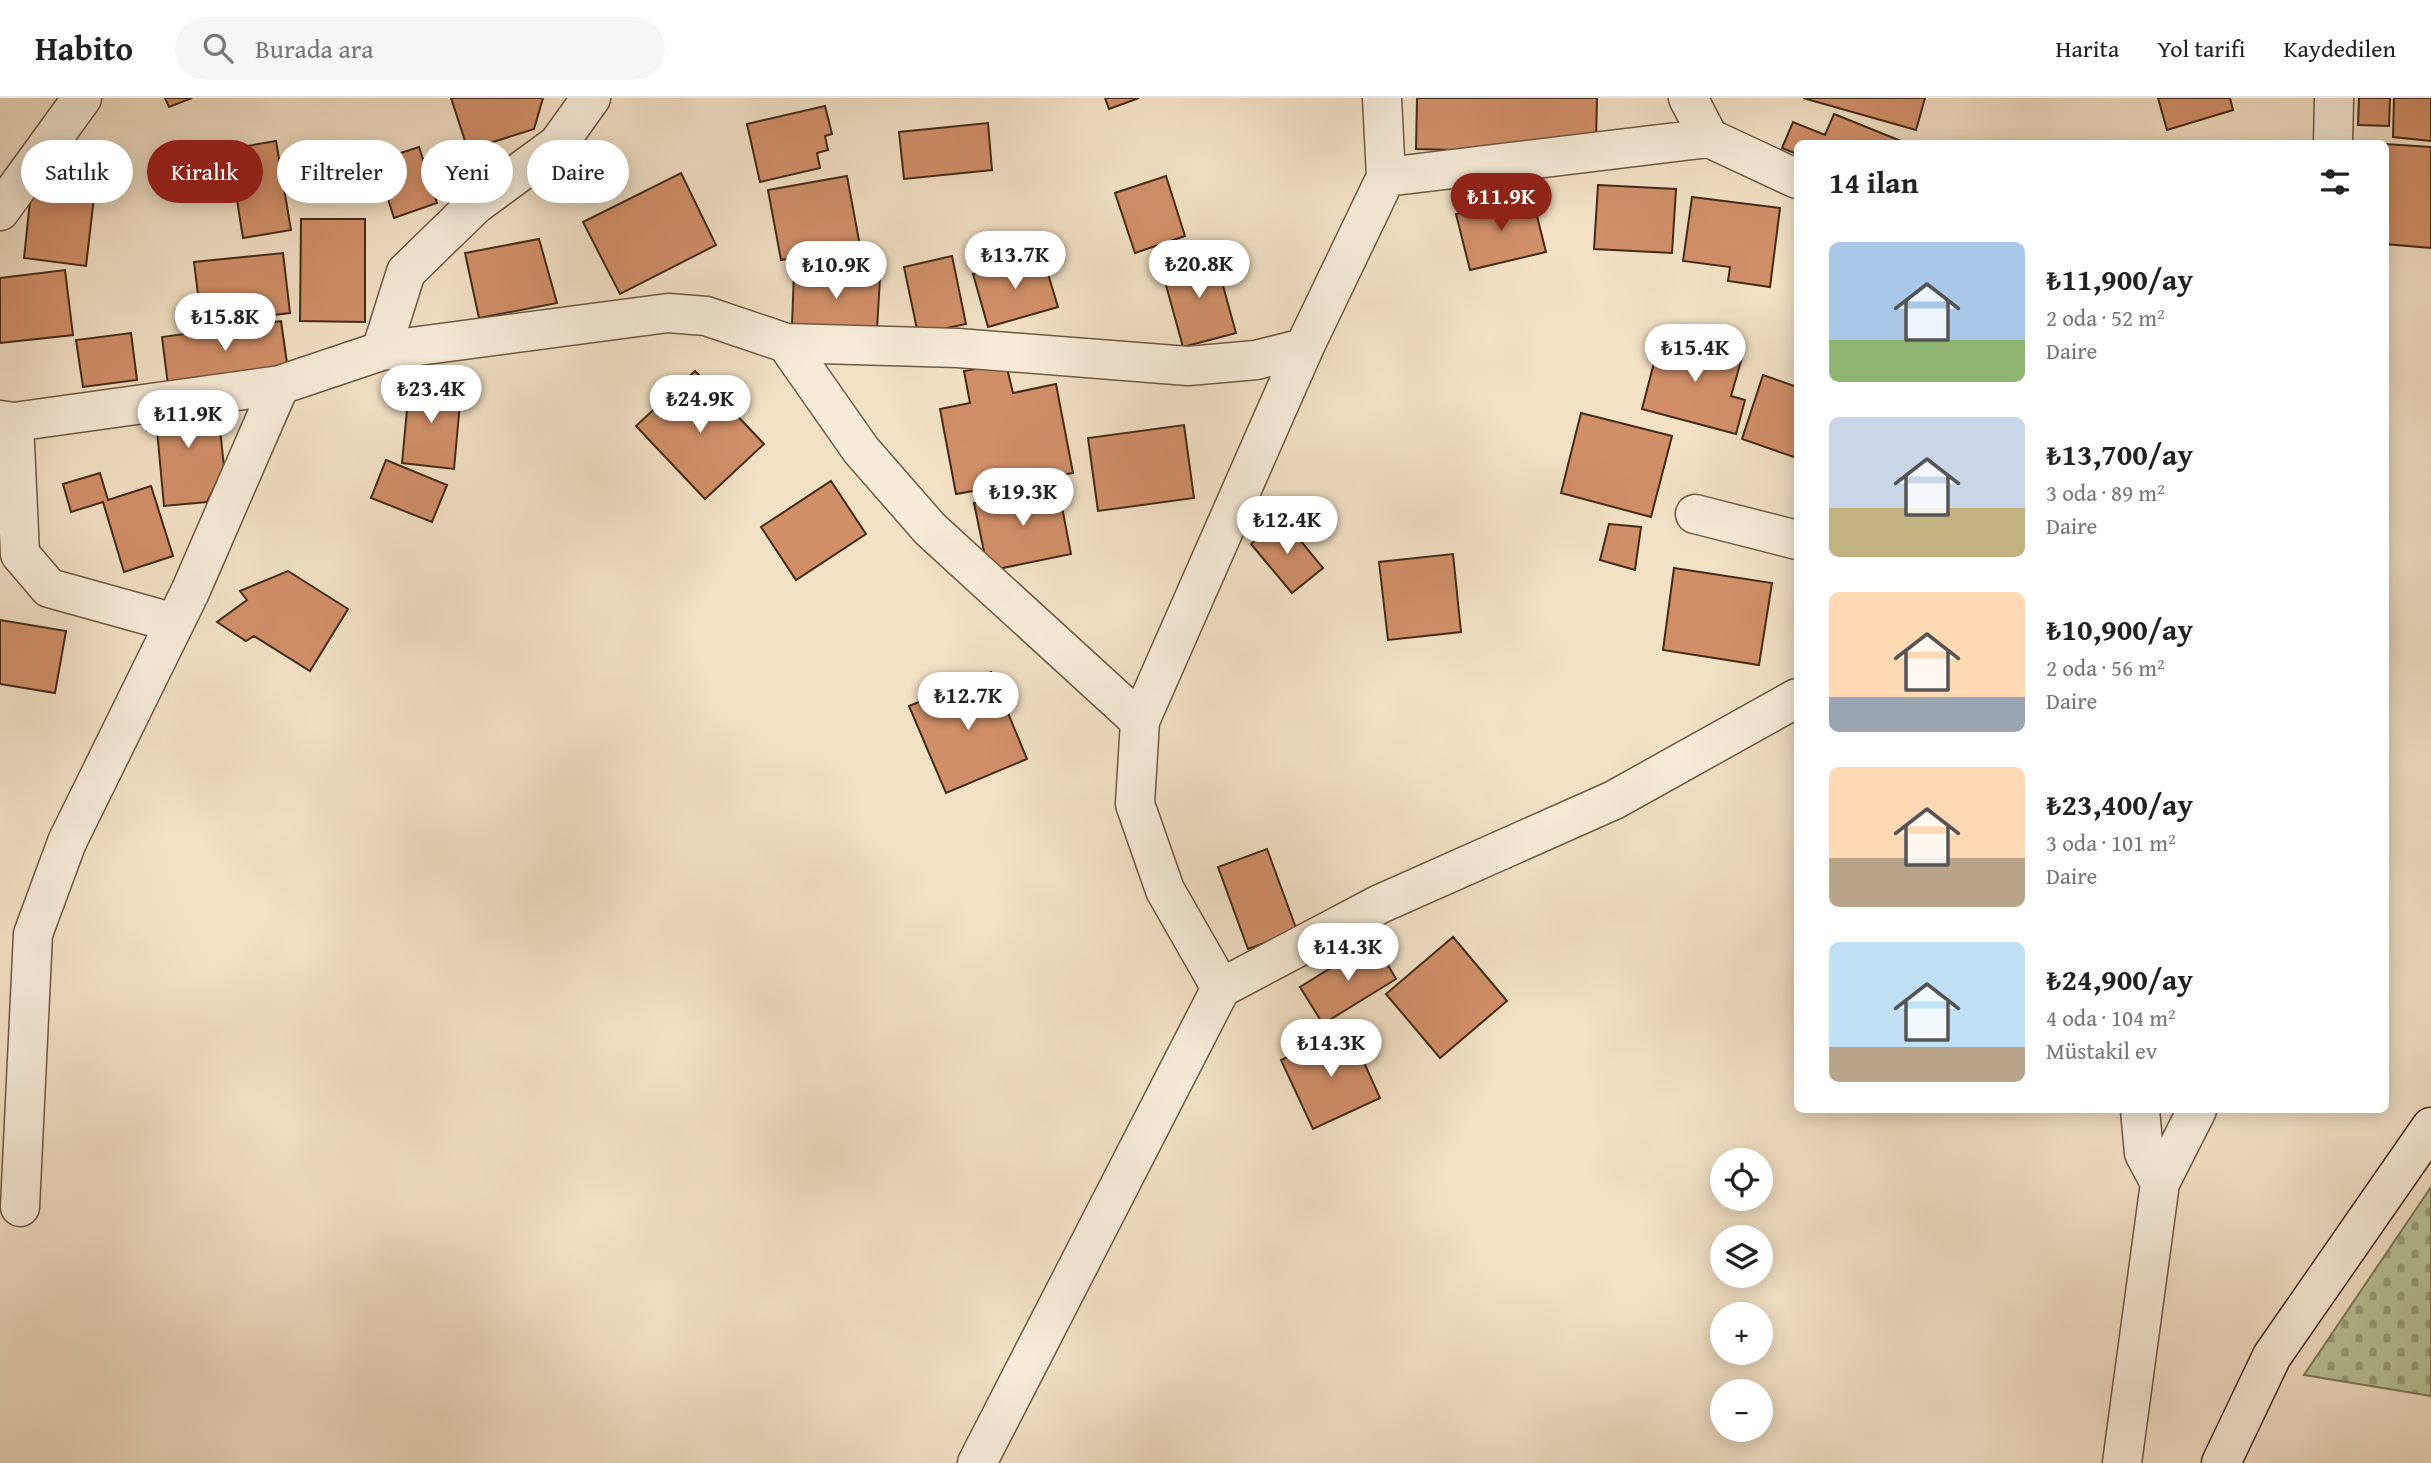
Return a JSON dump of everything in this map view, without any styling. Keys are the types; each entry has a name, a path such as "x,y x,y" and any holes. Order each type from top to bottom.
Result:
{"street":[{"path":"0,211 82,98"},
{"path":"381,351 406,272 475,205 558,144 591,98"},
{"path":"1221,988 1165,890 1135,804 1140,721 1304,348 1386,177 1382,98"},
{"path":"1688,98 1709,138"},
{"path":"2333,140 2334,98"},
{"path":"1386,177 1709,138 1794,178"},
{"path":"175,623 49,589 20,554 7,421 280,385 381,351 668,313 706,316 786,343 958,348 1188,366 1256,360 1304,348"},
{"path":"786,343 861,450 930,529 1140,721"},
{"path":"20,1207 33,934 67,842 175,623 280,385"},
{"path":"1695,514 1794,539"},
{"path":"977,1463 1221,988 1380,904 1614,800 1794,700"},
{"path":"2140,1113 2144,1153 2161,1183"},
{"path":"2122,1463 2161,1183 2196,1113"},
{"path":"2221,1463 2272,1356 2431,1127"}],"green space":[{"path":"2431,1187 2431,1396 2304,1375"}],"building":[{"path":"165,98 192,98 169,107"},
{"path":"451,98 543,98 534,129 499,140 465,140"},
{"path":"1105,98 1139,98 1109,109"},
{"path":"1417,98 1597,98 1596,141 1531,140 1531,152 1416,149"},
{"path":"1803,98 1925,98 1916,130"},
{"path":"2158,98 2230,98 2233,110 2167,130"},
{"path":"2359,98 2390,98 2389,126 2358,125"},
{"path":"2394,98 2431,98 2431,141 2393,137"},
{"path":"825,106 832,134 825,136 828,150 817,153 820,168 760,182 747,124"},
{"path":"1834,114 1899,140 1794,140 1794,153 1782,148 1793,122 1825,135"},
{"path":"988,123 992,170 904,179 899,132"},
{"path":"276,141 277,203 286,203 291,230 243,238 237,203 263,203 263,143"},
{"path":"2389,144 2431,147 2431,248 2389,244"},
{"path":"419,147 421,153 421,203 437,203 394,218 389,203 407,203 407,151"},
{"path":"681,173 716,245 620,294 583,222 621,203 629,203 629,199"},
{"path":"847,176 860,246 781,260 768,190"},
{"path":"1166,176 1185,236 1135,253 1115,193"},
{"path":"1598,185 1676,189 1672,253 1594,249"},
{"path":"1532,196 1546,252 1470,270 1456,214"},
{"path":"1692,197 1780,208 1770,287 1728,281 1730,267 1683,261"},
{"path":"30,203 93,203 86,266 24,258"},
{"path":"301,219 365,219 365,322 300,321"},
{"path":"539,239 557,303 479,318 465,253"},
{"path":"283,253 290,313 212,322 211,310 200,311 194,262"},
{"path":"1214,253 1236,333 1183,347 1161,267"},
{"path":"1042,254 1058,307 988,327 973,274"},
{"path":"952,256 966,324 918,334 904,267"},
{"path":"65,270 73,335 0,343 0,278"},
{"path":"794,273 880,278 877,329 792,324"},
{"path":"281,321 288,370 168,385 162,337"},
{"path":"1662,332 1743,354 1731,396 1745,400 1736,434 1642,409"},
{"path":"131,333 137,380 83,387 76,340"},
{"path":"1006,364 1013,393 1056,384 1073,473 956,494 940,409 970,403 964,371"},
{"path":"695,371 764,444 705,499 636,426"},
{"path":"1763,375 1794,386 1794,457 1742,439"},
{"path":"410,378 438,381 437,390 461,392 454,469 402,463"},
{"path":"217,401 224,467 207,502 164,506 157,430 147,431 145,408"},
{"path":"1581,413 1672,436 1651,517 1561,493"},
{"path":"1184,425 1194,498 1098,511 1088,438"},
{"path":"386,460 447,485 432,522 371,498"},
{"path":"100,473 108,500 151,486 173,556 124,572 103,502 71,512 63,484"},
{"path":"831,481 866,534 796,580 761,527"},
{"path":"1058,486 1071,554 988,571 974,503"},
{"path":"1282,518 1323,568 1292,593 1251,544"},
{"path":"1609,524 1641,527 1635,570 1600,560"},
{"path":"1453,554 1461,632 1388,640 1379,562"},
{"path":"1674,568 1772,583 1759,665 1663,650"},
{"path":"288,571 348,609 310,671 254,636 246,641 217,622 247,600 240,591"},
{"path":"0,620 66,631 55,693 0,684"},
{"path":"991,672 1027,759 946,793 909,706"},
{"path":"1267,849 1297,931 1248,949 1218,867"},
{"path":"1453,937 1507,1001 1440,1058 1386,994"},
{"path":"1374,941 1396,979 1323,1024 1300,987"},
{"path":"1349,1029 1380,1098 1313,1129 1281,1060"}]}
